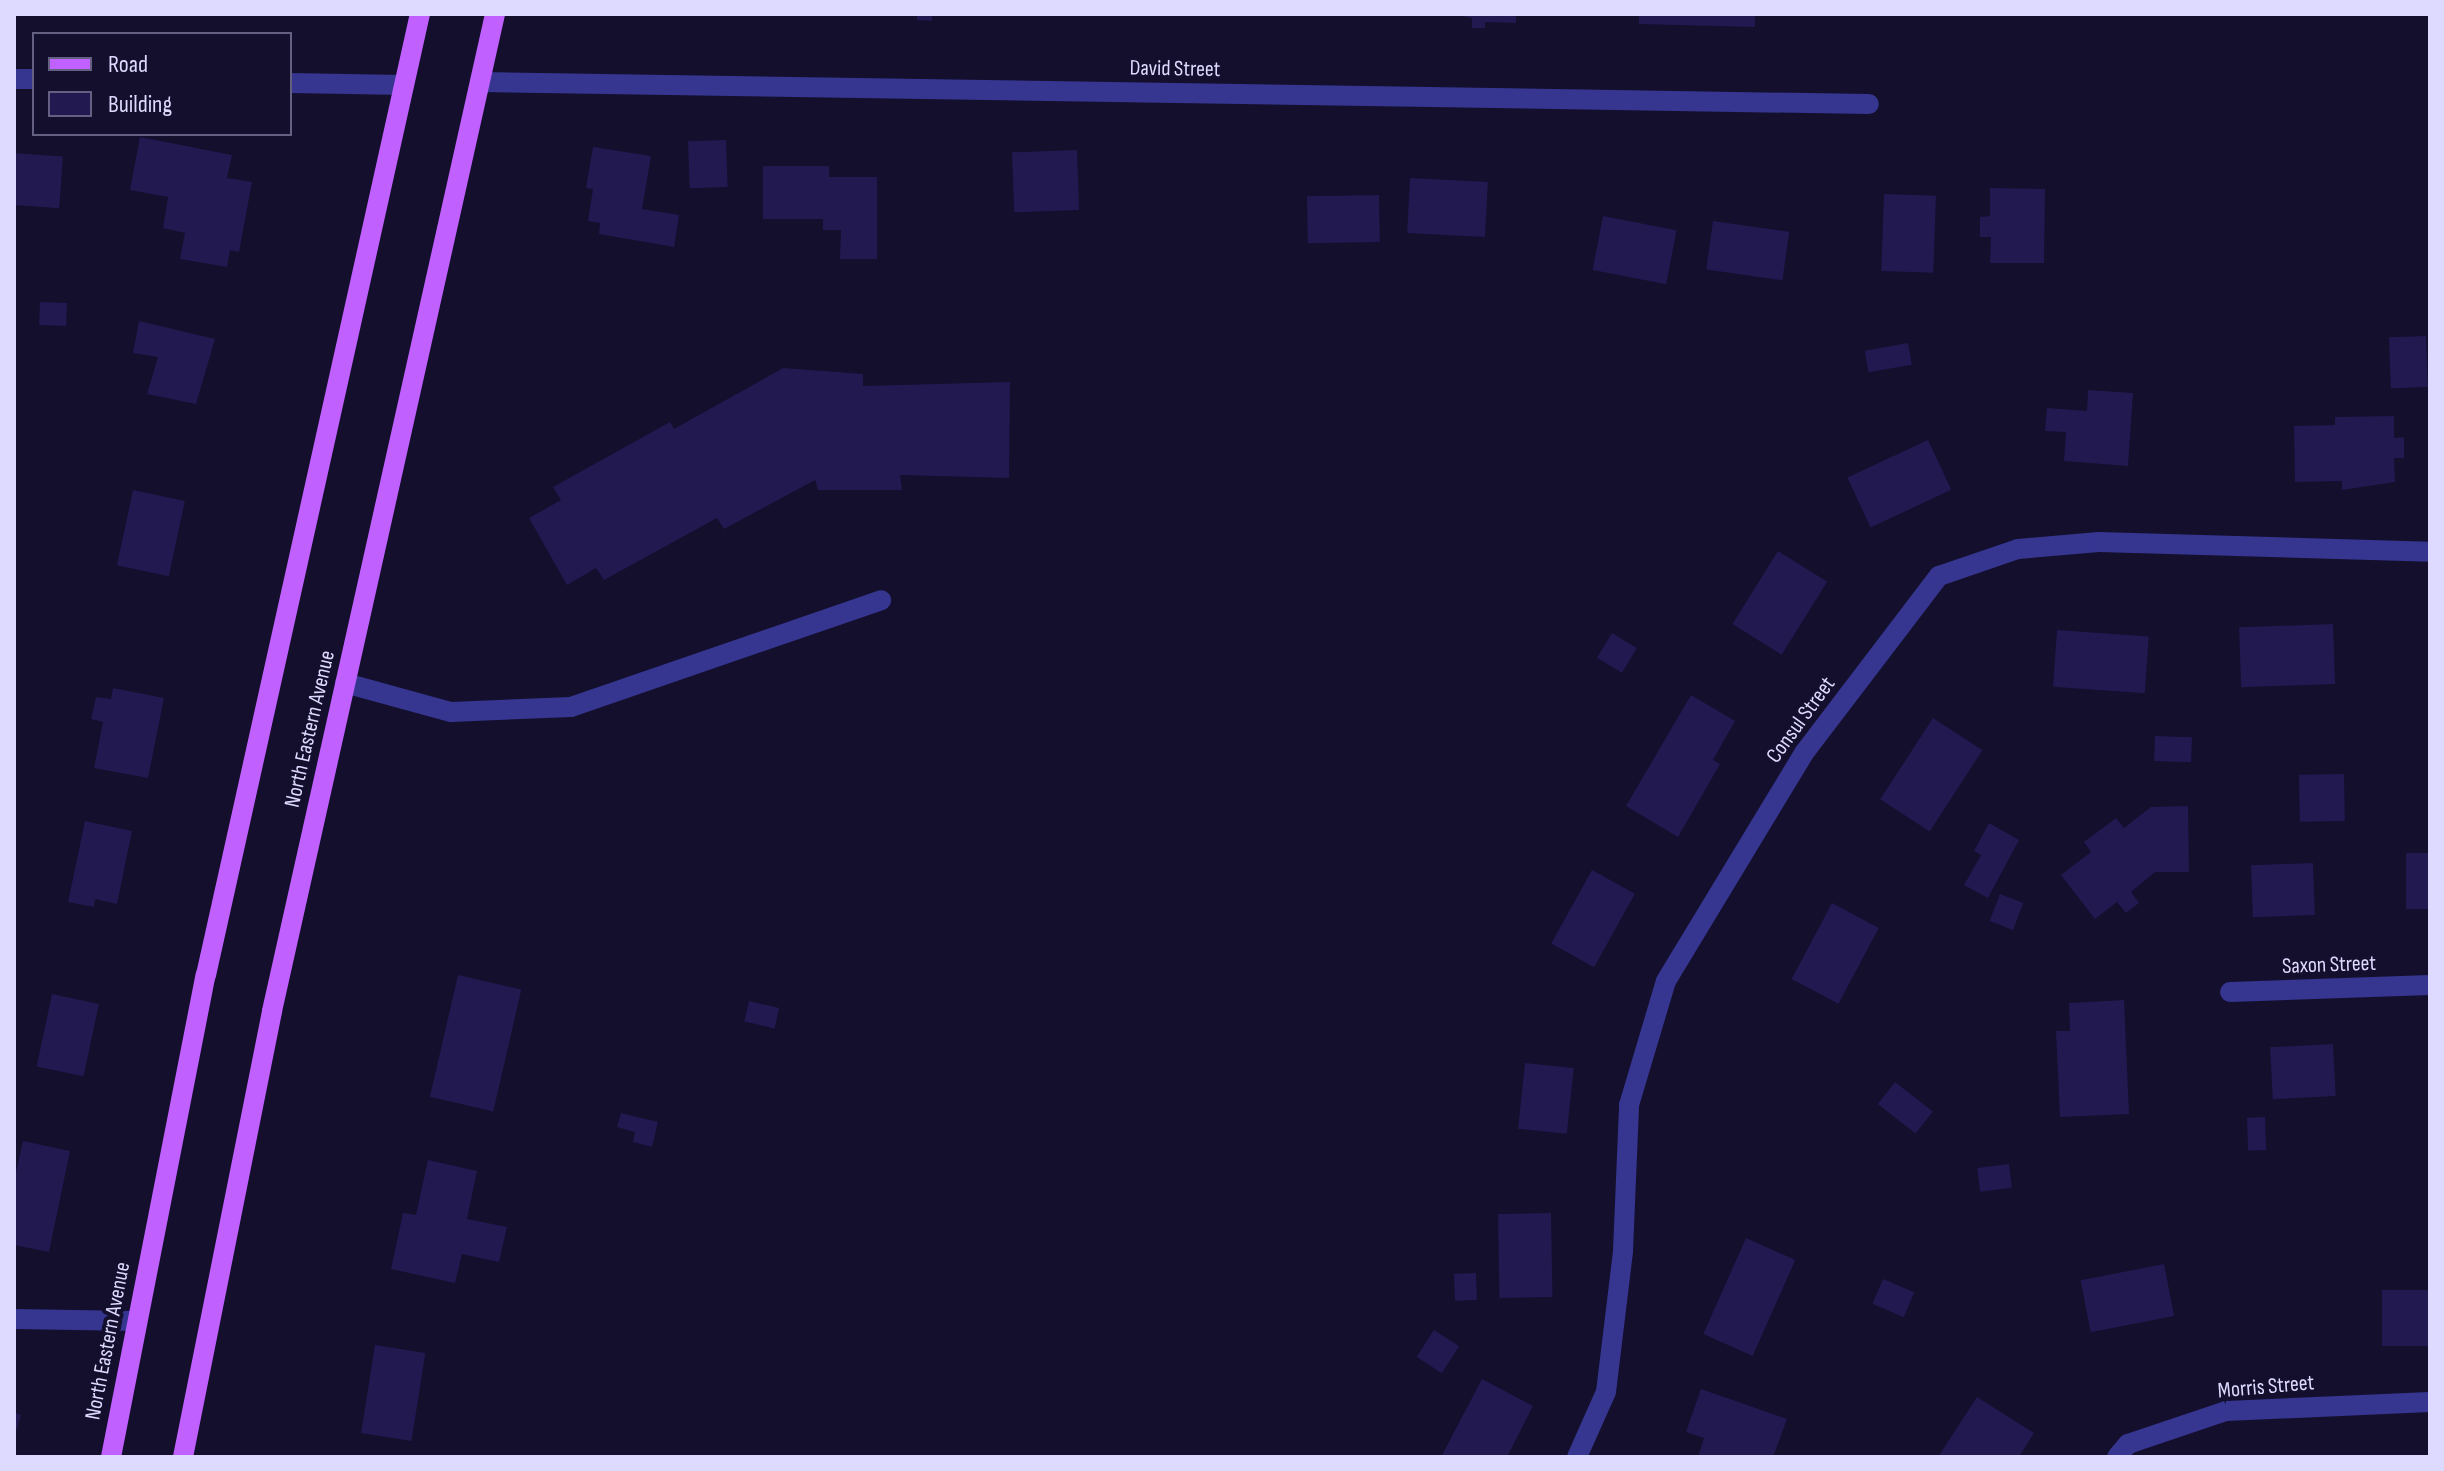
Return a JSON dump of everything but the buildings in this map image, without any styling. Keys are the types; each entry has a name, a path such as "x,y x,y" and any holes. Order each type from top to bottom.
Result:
{"main road":[{"name":"North Eastern Avenue","path":"111,1457 135,1321 420,14"},
{"name":"North Eastern Avenue","path":"183,1457 235,1184 495,14"}],"street":[{"name":"David Street","path":"480,82 1869,104"},
{"path":"292,83 404,85"},
{"name":"Consul Street","path":"1577,1457 1608,1376 1623,1251 1629,1105 1666,981 1804,753 1939,576 2018,549 2099,542 2430,552"},
{"path":"345,683 451,712 571,707 881,600"},
{"name":"Saxon Street","path":"2230,992 2430,985"},
{"path":"14,1319 135,1321"},
{"name":"Morris Street","path":"2117,1457 2128,1444 2226,1411 2430,1402"}]}
